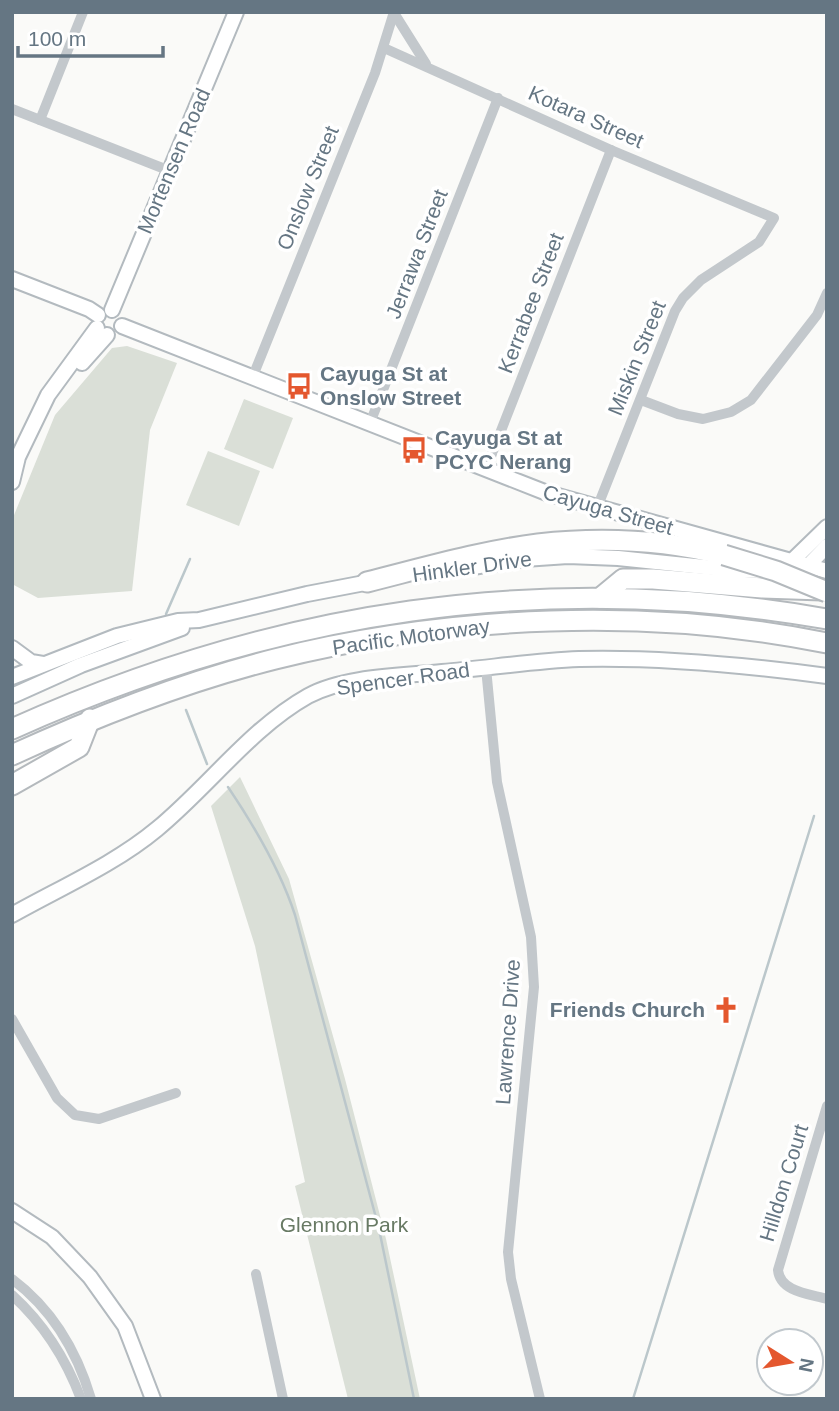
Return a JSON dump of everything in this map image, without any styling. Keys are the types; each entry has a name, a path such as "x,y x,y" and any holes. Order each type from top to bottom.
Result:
{"highway":[{"path":"367,582 501,550 572,541 661,544 724,555 827,591"},
{"path":"600,598 623,579 827,591"},
{"name":"Pacific Motorway","path":"12,729 153,672 283,634 381,615 463,605 600,598 731,605 827,619"},
{"name":"Pacific Motorway","path":"12,755 90,719 168,691 274,659 369,640 486,626 553,622 678,624 827,643"},
{"path":"12,785 79,747 90,719"}],"street":[{"path":"40,120 83,12"},
{"name":"Mortensen Road","path":"112,310 236,12"},
{"path":"394,13 428,66"},
{"name":"Onslow Street","path":"253,376 384,48 394,13"},
{"name":"Kotara Street","path":"384,48 611,150 774,218"},
{"name":"Jerrawa Street","path":"370,423 498,98"},
{"path":"12,109 170,171"},
{"name":"Kerrabee Street","path":"486,469 611,150"},
{"name":"Miskin Street","path":"597,508 668,327 683,298 701,280 759,242 774,218"},
{"path":"12,279 89,309 101,326 115,334 122,326 120,315 112,310 104,310 101,326 48,395 15,461 12,482"},
{"path":"641,400 678,414 703,419 731,412 751,400 817,315 827,293"},
{"name":"Cayuga Street","path":"122,326 547,493 827,571"},
{"path":"793,561 827,527"},
{"path":"810,565 827,546"},
{"name":"Hinkler Drive","path":"14,682 43,664 117,636 367,582 517,560 568,556 618,558 786,577 810,565"},
{"name":"Hinkler Drive","path":"748,571 770,570 793,561"},
{"name":"Hinkler Drive","path":"14,682 81,665 199,620"},
{"path":"12,648 32,662 43,664"},
{"name":"Spencer Road","path":"12,915 120,854 156,830 194,798 277,717 312,694 350,682 578,659 729,664 827,676"},
{"name":"Lawrence Drive","path":"486,668 499,793 534,958 534,987 508,1252 511,1279 540,1399"},
{"path":"12,1019 57,1098 75,1115 99,1119 176,1093"},
{"name":"Hilldon Court","path":"827,1106 778,1270 778,1276 788,1288 827,1299"},
{"path":"12,1211 52,1237 90,1277 125,1326 153,1399"},
{"path":"256,1274 283,1399"},
{"path":"12,1279 39,1301 55,1320 81,1371 91,1399"},
{"path":"12,1295 46,1329 72,1375 81,1399"}],"green space":[{"path":"127,346 177,363 150,430 132,591 38,598 12,584 12,520 55,415 112,348"},
{"path":"244,399 293,418 273,469 224,449"},
{"path":"208,451 260,471 239,526 186,505"},
{"name":"Glennon Park","path":"240,777 289,879 386,1239 420,1399 348,1399 295,1186 305,1182 255,946 211,806"}],"waterway":[{"path":"166,614 190,559"},
{"path":"186,710 207,764"},
{"path":"228,787 266,849 295,915 379,1229 414,1399"},
{"path":"633,1399 814,816"}],"place":[{"name":"Cayuga St at Onslow Street","path":"299,386"},
{"name":"Cayuga St at PCYC Nerang","path":"414,450"},
{"name":"Friends Church","path":"726,1010"}]}
